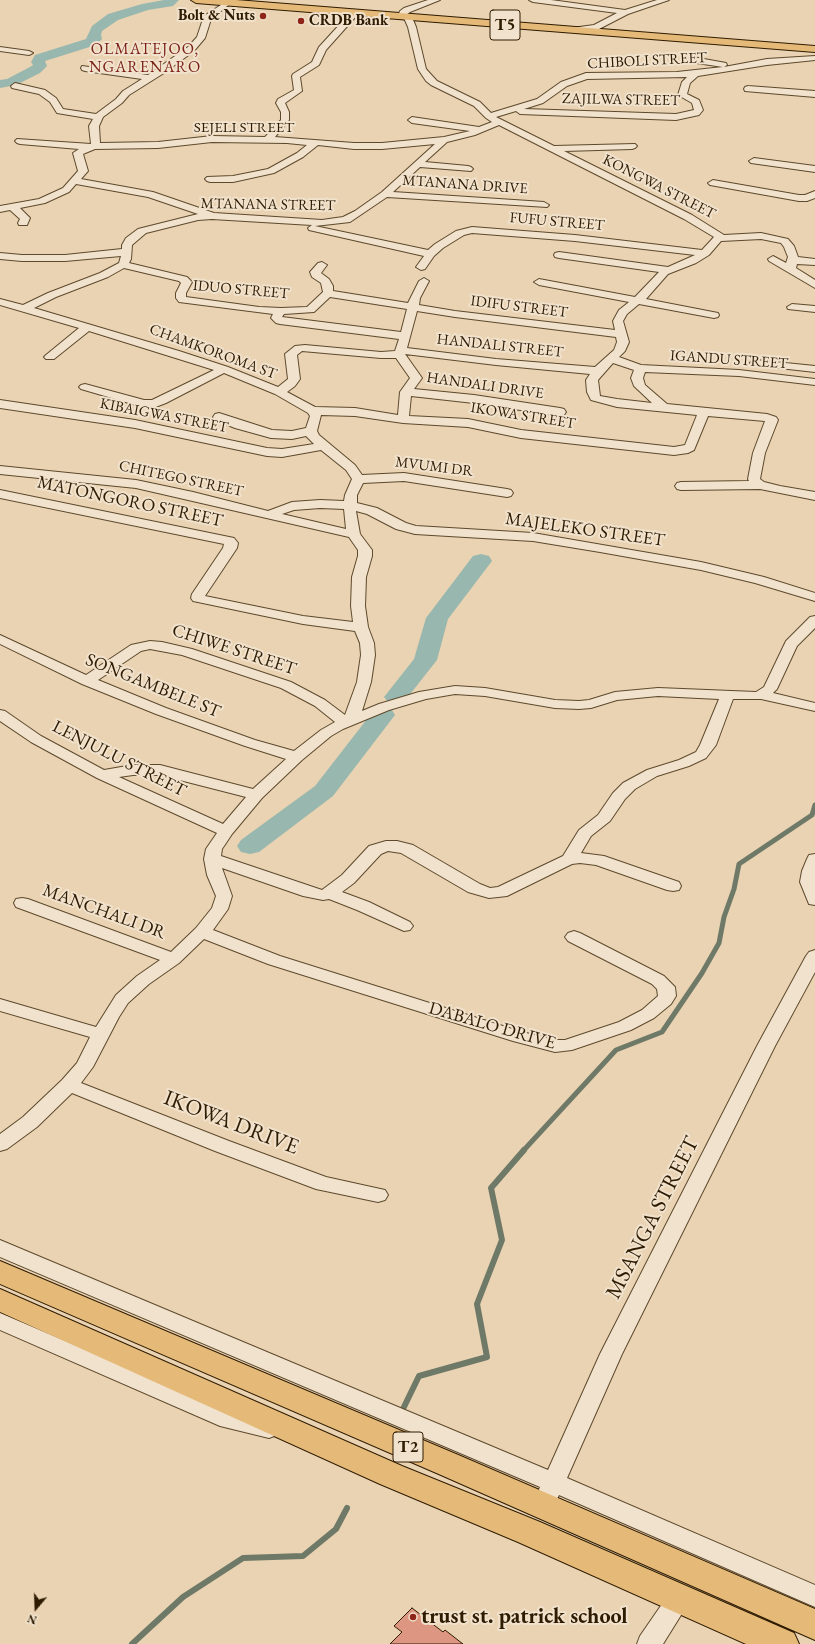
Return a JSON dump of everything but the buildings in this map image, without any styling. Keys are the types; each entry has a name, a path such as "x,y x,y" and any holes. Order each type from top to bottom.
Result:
{"highway":[{"name":"T5","path":"196,0 815,49"},
{"name":"T2","path":"0,1272 94,1326 308,1437 391,1476 529,1532 782,1644"},
{"name":"T2","path":"0,1300 94,1326 452,1466 548,1494 815,1625"}],"street":[{"path":"405,17 403,13 407,10 436,0"},
{"path":"533,0 625,12"},
{"path":"575,30 600,25 625,12 660,1"},
{"path":"0,209 49,198 66,190 83,171 78,153 92,146 94,130 98,117 119,101 126,93 184,55 201,38 207,18 227,3"},
{"path":"268,139 285,120 286,115 280,103 281,101 298,91 296,76 316,63 322,49 355,13"},
{"name":"KONGWA STREET","path":"405,17 412,27 422,69 429,79 440,87 477,104 489,116 499,122 550,149 688,217 719,235 705,253 692,261 669,270 658,278 648,291 619,316 618,321 623,342 621,348 612,359 598,371"},
{"path":"0,49 29,53"},
{"name":"CHIBOLI STREET","path":"489,116 540,101 564,84 586,76 696,73 767,62 815,58"},
{"path":"693,60 738,67"},
{"path":"85,68 150,78"},
{"name":"ZAJILWA STREET","path":"513,110 647,116 688,115 696,113 699,110 694,101 682,95 686,82 696,73"},
{"path":"16,86 42,92 53,100 60,112 98,117"},
{"path":"748,89 813,91"},
{"path":"412,120 481,130"},
{"name":"SEJELI STREET","path":"20,141 92,146 158,145 219,139 268,139 369,146 444,140 481,130 499,122"},
{"name":"MTANANA STREET","path":"123,265 126,259 126,252 130,240 142,231 198,217 212,216 330,223 343,221 352,217 385,194 416,164 444,140"},
{"path":"210,178 233,179 271,171 284,165 304,152 315,142"},
{"path":"550,149 632,146"},
{"path":"754,161 815,169"},
{"path":"416,164 468,169"},
{"path":"75,181 150,194 212,216"},
{"path":"714,184 804,198 810,198 815,194"},
{"name":"MTANANA DRIVE","path":"385,194 544,205"},
{"path":"13,206 26,218 22,223"},
{"path":"296,221 344,236 430,254"},
{"name":"FUFU STREET","path":"421,267 430,254 439,246 460,233 472,230 575,238 705,253"},
{"path":"718,238 754,236 784,241 789,246 791,265"},
{"path":"0,256 22,258 65,258 126,252"},
{"path":"559,255 669,270"},
{"path":"773,259 791,265 815,285"},
{"path":"791,265 815,262"},
{"path":"24,308 58,292 104,275 123,265"},
{"name":"IDUO STREET","path":"123,265 172,275 183,279 187,282 181,293 181,297 185,301 258,310 310,310 328,293"},
{"path":"322,265 315,272 316,275 325,281 328,286 328,293 413,308"},
{"path":"400,352 406,336 416,296 424,280"},
{"path":"539,282 714,315"},
{"name":"CHAMKOROMA ST","path":"0,302 176,352 279,392 313,412"},
{"path":"792,306 815,309"},
{"name":"IDIFU STREET","path":"413,308 621,334"},
{"path":"281,311 276,318 280,321 406,336"},
{"path":"50,357 87,327"},
{"path":"279,392 291,384 294,379 291,354 299,348 381,355 400,352"},
{"path":"400,352 416,375 416,380 406,392 403,420"},
{"name":"HANDALI STREET","path":"400,352 598,371"},
{"name":"IGANDU STREET","path":"612,359 640,368 738,373 815,382"},
{"path":"756,363 815,370"},
{"path":"640,368 637,378 640,386 663,407"},
{"path":"85,386 143,403 153,404 224,370"},
{"path":"598,371 592,380 593,392 598,399 617,403 767,418 772,420 759,453 754,479 760,485"},
{"name":"HANDALI DRIVE","path":"406,392 474,399 560,412"},
{"name":"KIBAIGWA STREET","path":"0,404 136,424 267,452 282,453 322,446"},
{"name":"IKOWA STREET","path":"313,412 330,410 355,412 403,420 483,425 536,436 674,451 684,450 690,447 704,412"},
{"path":"313,412 316,416 311,431 313,437 322,446 351,468 358,479 351,495 350,505 353,534 365,550 365,556 358,577 358,606 361,627 367,643 368,655 367,673 348,721"},
{"path":"219,417 239,425 271,434 292,435 311,431"},
{"name":"CHITEGO STREET","path":"0,470 136,484 353,534"},
{"name":"MVUMI DR","path":"358,479 404,477 507,493"},
{"path":"681,486 760,485 815,496"},
{"name":"MATONGORO STREET","path":"0,494 230,542 230,548 199,594 198,598 303,620 361,627"},
{"name":"MAJELEKO STREET","path":"269,515 292,506 320,504 350,505 372,512 401,526 415,530 533,537 600,548 709,568 759,580 815,597"},
{"path":"762,695 770,689 791,644 815,620"},
{"name":"SONGAMBELE ST","path":"0,639 88,681 213,730 297,757"},
{"name":"CHIWE STREET","path":"88,681 133,649 150,645 162,646 201,657 286,685 320,703 348,721"},
{"path":"0,1144 30,1122 84,1067 100,1034 122,999 143,980 173,959 202,932 220,909 224,898 212,859 214,850 226,830 256,795 297,757 326,733 348,721 384,707 424,696 455,690 485,692 555,704 579,705 591,704 614,696 632,693 658,692 726,696 762,695 815,707"},
{"path":"569,859 585,833 604,818 628,786 652,773 691,761 704,752 726,696"},
{"name":"LENJULU STREET","path":"0,714 36,739 102,775 148,797 226,830"},
{"path":"102,775 143,769 160,770 256,795"},
{"path":"212,859 321,895 329,893 354,873 375,850 386,846 397,846 407,849 474,888 482,892 495,894 509,889 569,859 586,858 598,860 673,886"},
{"path":"815,859 810,871 808,882 815,900"},
{"path":"329,893 362,906 404,926"},
{"name":"MANCHALI DR","path":"22,903 131,942 173,959"},
{"name":"DABALO DRIVE","path":"202,932 274,960 519,1038 555,1046 566,1046 625,1026 648,1014 665,1000 667,996 666,987 658,980 574,937"},
{"name":"MSANGA STREET","path":"548,1494 618,1340 766,1046 815,956"},
{"path":"0,1005 100,1034"},
{"name":"IKOWA DRIVE","path":"68,1085 323,1184 378,1194"},
{"path":"0,1248 548,1494 815,1596"},
{"path":"0,1322 228,1420 308,1437"},
{"path":"649,1644 679,1599"}],"waterway":[{"path":"0,84 11,82 35,70 40,66 38,62 40,58 91,42 95,39 94,35 97,29 113,17 146,7 169,3 173,0"},
{"path":"396,697 425,660 437,618 481,561"},
{"path":"250,846 324,791 383,715"},
{"path":"523,1151 616,1050 662,1032 702,973 719,943 724,917 734,889 739,864 812,815 815,805"},
{"path":"402,1411 419,1376 487,1357 477,1304 502,1240 491,1188 524,1150"},
{"path":"132,1644 183,1597 243,1558 303,1556 336,1529 347,1508"}],"place":[{"name":"Bolt & Nuts","path":"263,16"},
{"name":"CRDB Bank","path":"301,21"},
{"name":"trust st. patrick school","path":"413,1617"}],"district":[{"name":"OLMATEJOO, NGARENARO","path":"145,59"}]}
